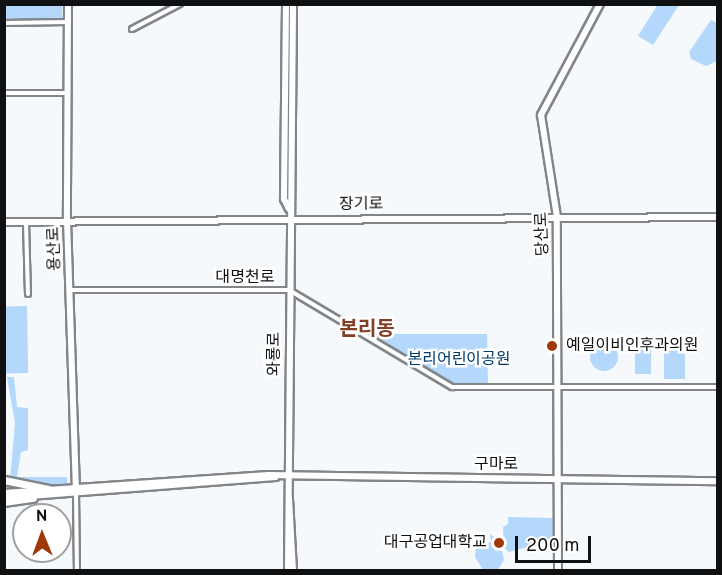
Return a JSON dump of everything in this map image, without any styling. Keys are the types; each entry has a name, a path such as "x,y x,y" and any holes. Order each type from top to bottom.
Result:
{"highway":[{"path":"4,480 27,488"},
{"path":"4,487 48,489"}],"main road":[{"name":"용산로","path":"68,4 67,220 75,491"},
{"name":"와룡로","path":"286,4 284,199 289,210"},
{"name":"와룡로","path":"288,570 289,210 293,4"},
{"name":"당산로","path":"558,570 557,217 542,115 600,4"},
{"name":"장기로","path":"4,222 717,217"},
{"name":"구마로","path":"75,491 275,477 717,481"},
{"path":"5,500 48,489 75,491"},
{"path":"5,500 75,491"},
{"name":"와룡로","path":"289,499 293,570"}],"street":[{"path":"132,29 180,4"},
{"path":"4,23 67,22"},
{"path":"4,93 69,93"},
{"path":"26,222 28,294"},
{"name":"대명천로","path":"70,290 289,290 452,387 558,385 717,387"},
{"path":"75,491 77,570"}],"green space":[{"path":"658,4 679,5 653,45 638,36"},
{"path":"4,5 62,5 62,22 4,22"},
{"path":"711,20 717,23 717,61 706,66 691,59 689,52"},
{"path":"4,306 27,306 28,373 5,373"},
{"name":"본리어린이공원","path":"376,334 487,334 488,384 452,384 376,339"},
{"path":"604,343 614,347 618,357 614,367 604,371 594,367 590,357 594,347"},
{"path":"635,347 651,347 651,374 635,374"},
{"path":"664,350 685,350 685,379 664,379"},
{"path":"7,377 14,377 17,407 28,408 28,450 21,452 17,477 67,477 67,485 32,486 10,480 15,423"},
{"path":"508,517 553,518 553,540 509,552 504,548 503,527 508,524"},
{"path":"490,534 500,542 504,560 498,570 483,570 475,557 476,544 491,542"}],"place":[{"name":"예일이비인후과의원","path":"552,346"},
{"name":"대구공업대학교","path":"499,543"}],"district":[{"name":"본리동","path":"367,330"}]}
